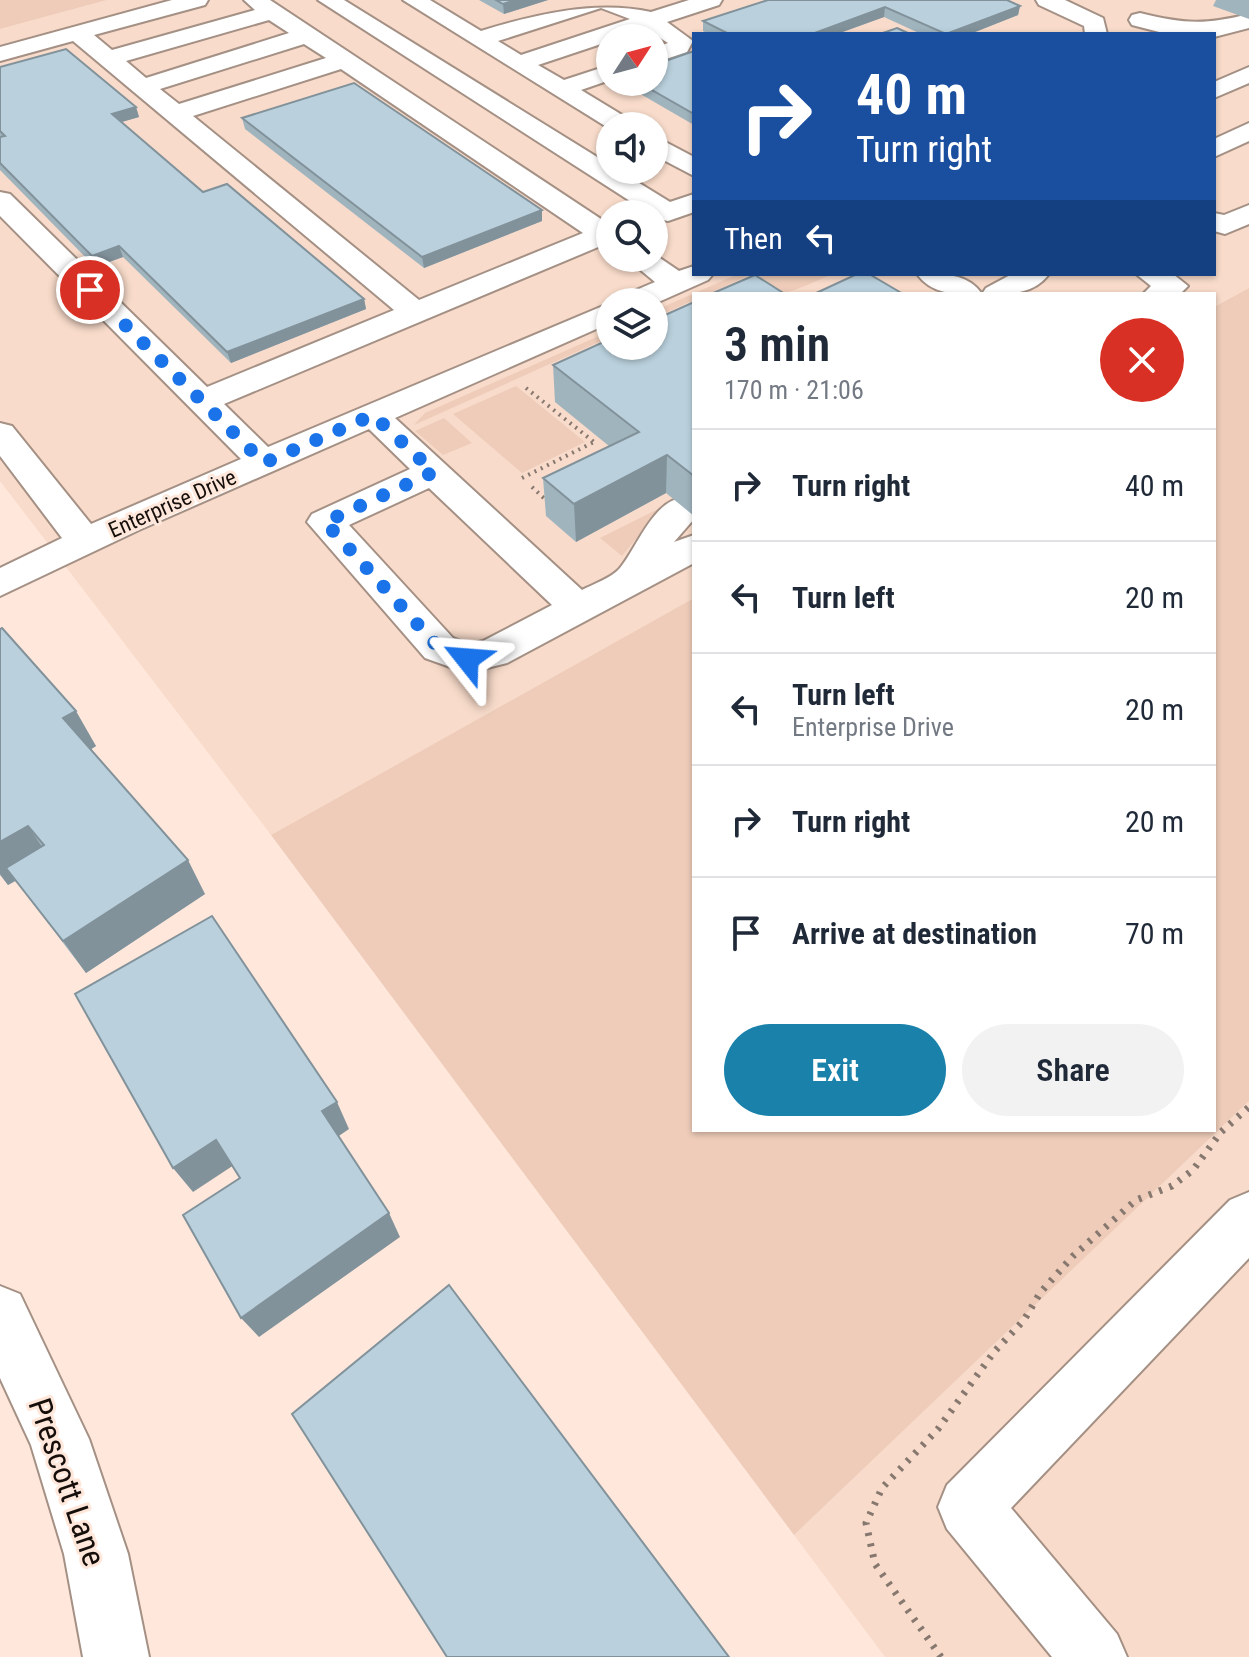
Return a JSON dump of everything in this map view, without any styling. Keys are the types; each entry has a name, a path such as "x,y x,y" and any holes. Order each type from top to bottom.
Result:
{"street":[{"path":"0,54 197,0"},
{"path":"329,0 668,213 692,203"},
{"path":"414,0 600,112"},
{"path":"519,63 711,0"},
{"path":"1047,0 1087,17 1095,23 1096,32"},
{"path":"479,39 600,1 652,24"},
{"path":"108,59 263,6 596,229"},
{"path":"1140,18 1176,31 1192,32"},
{"path":"1211,32 1249,21"},
{"path":"77,33 415,312"},
{"path":"141,87 308,35"},
{"path":"668,35 682,44 668,50"},
{"path":"174,114 344,60"},
{"path":"1216,90 1249,74"},
{"path":"562,89 596,77"},
{"path":"1216,101 1249,116"},
{"path":"1216,148 1249,131"},
{"path":"668,152 692,167"},
{"path":"0,200 264,463"},
{"path":"1216,222 1225,226 1249,213"},
{"path":"202,401 596,240"},
{"path":"668,270 688,278"},
{"path":"1001,292 1030,276"},
{"path":"1155,276 1173,286 1162,292"},
{"path":"665,288 688,278"},
{"name":"Enterprise Drive","path":"0,583 84,541 596,318"},
{"path":"373,415 578,608"},
{"path":"0,433 84,541"},
{"path":"434,472 325,522 439,648 467,659 493,653 692,548"},
{"path":"632,580 668,523 685,508"},
{"path":"1094,1657 969,1507 1249,1219"},
{"name":"Prescott Lane","path":"0,1314 59,1439 96,1554 116,1657"}],"path":[{"path":"518,382 594,442"},
{"path":"522,478 600,439"},
{"path":"532,487 557,510"},
{"path":"941,1657 875,1564 866,1523 882,1488 938,1429 994,1352 1024,1320 1040,1293 1073,1256 1136,1200 1172,1186 1193,1170 1221,1132 1249,1107"}],"shaded area":[{"path":"0,0 107,0 0,29"},
{"path":"107,0 1249,0 1249,288 1216,306 1216,292 692,292 692,599 271,835 0,481 0,29"},
{"path":"733,276 748,276 712,292 697,292"},
{"path":"762,276 827,276 787,292 745,292 735,288"},
{"path":"1249,288 1249,1101 794,1535 271,835 692,599 692,1132 1216,1132 1216,306"},
{"path":"692,294 692,301 668,312 668,305"},
{"path":"596,337 596,343 414,425 425,413"},
{"path":"516,386 585,442 522,473 453,414"},
{"path":"444,418 472,443 443,455 415,431"},
{"path":"662,507 622,556 600,538"},
{"path":"1249,1101 1249,1657 885,1657 794,1535"}],"building":[{"path":"768,0 1007,0 1020,6 951,32 941,32 885,7 817,32 725,32 703,21"},
{"path":"66,49 136,107 112,114 203,192 227,184 364,299 227,352 119,246 92,256 0,163 0,137 5,136 0,131 0,67"},
{"path":"692,52 692,113 662,96 668,96 668,60"},
{"path":"354,83 542,210 422,257 242,118"},
{"path":"757,276 782,292 716,292"},
{"path":"853,276 872,276 900,292 818,292"},
{"path":"692,303 692,474 667,455 574,504 543,478 639,432 553,365 596,345 596,360 668,360 668,314"},
{"path":"2,628 76,711 63,718 188,860 63,941 6,868 44,845 28,826 0,842"},
{"path":"212,916 337,1102 322,1111 389,1213 241,1318 183,1215 240,1178 216,1140 173,1168 75,994"},
{"path":"449,1285 729,1657 447,1657 292,1414"}],"route":[{"path":"90,290 264,463 373,415 434,472 325,522 439,648 467,659"}]}
